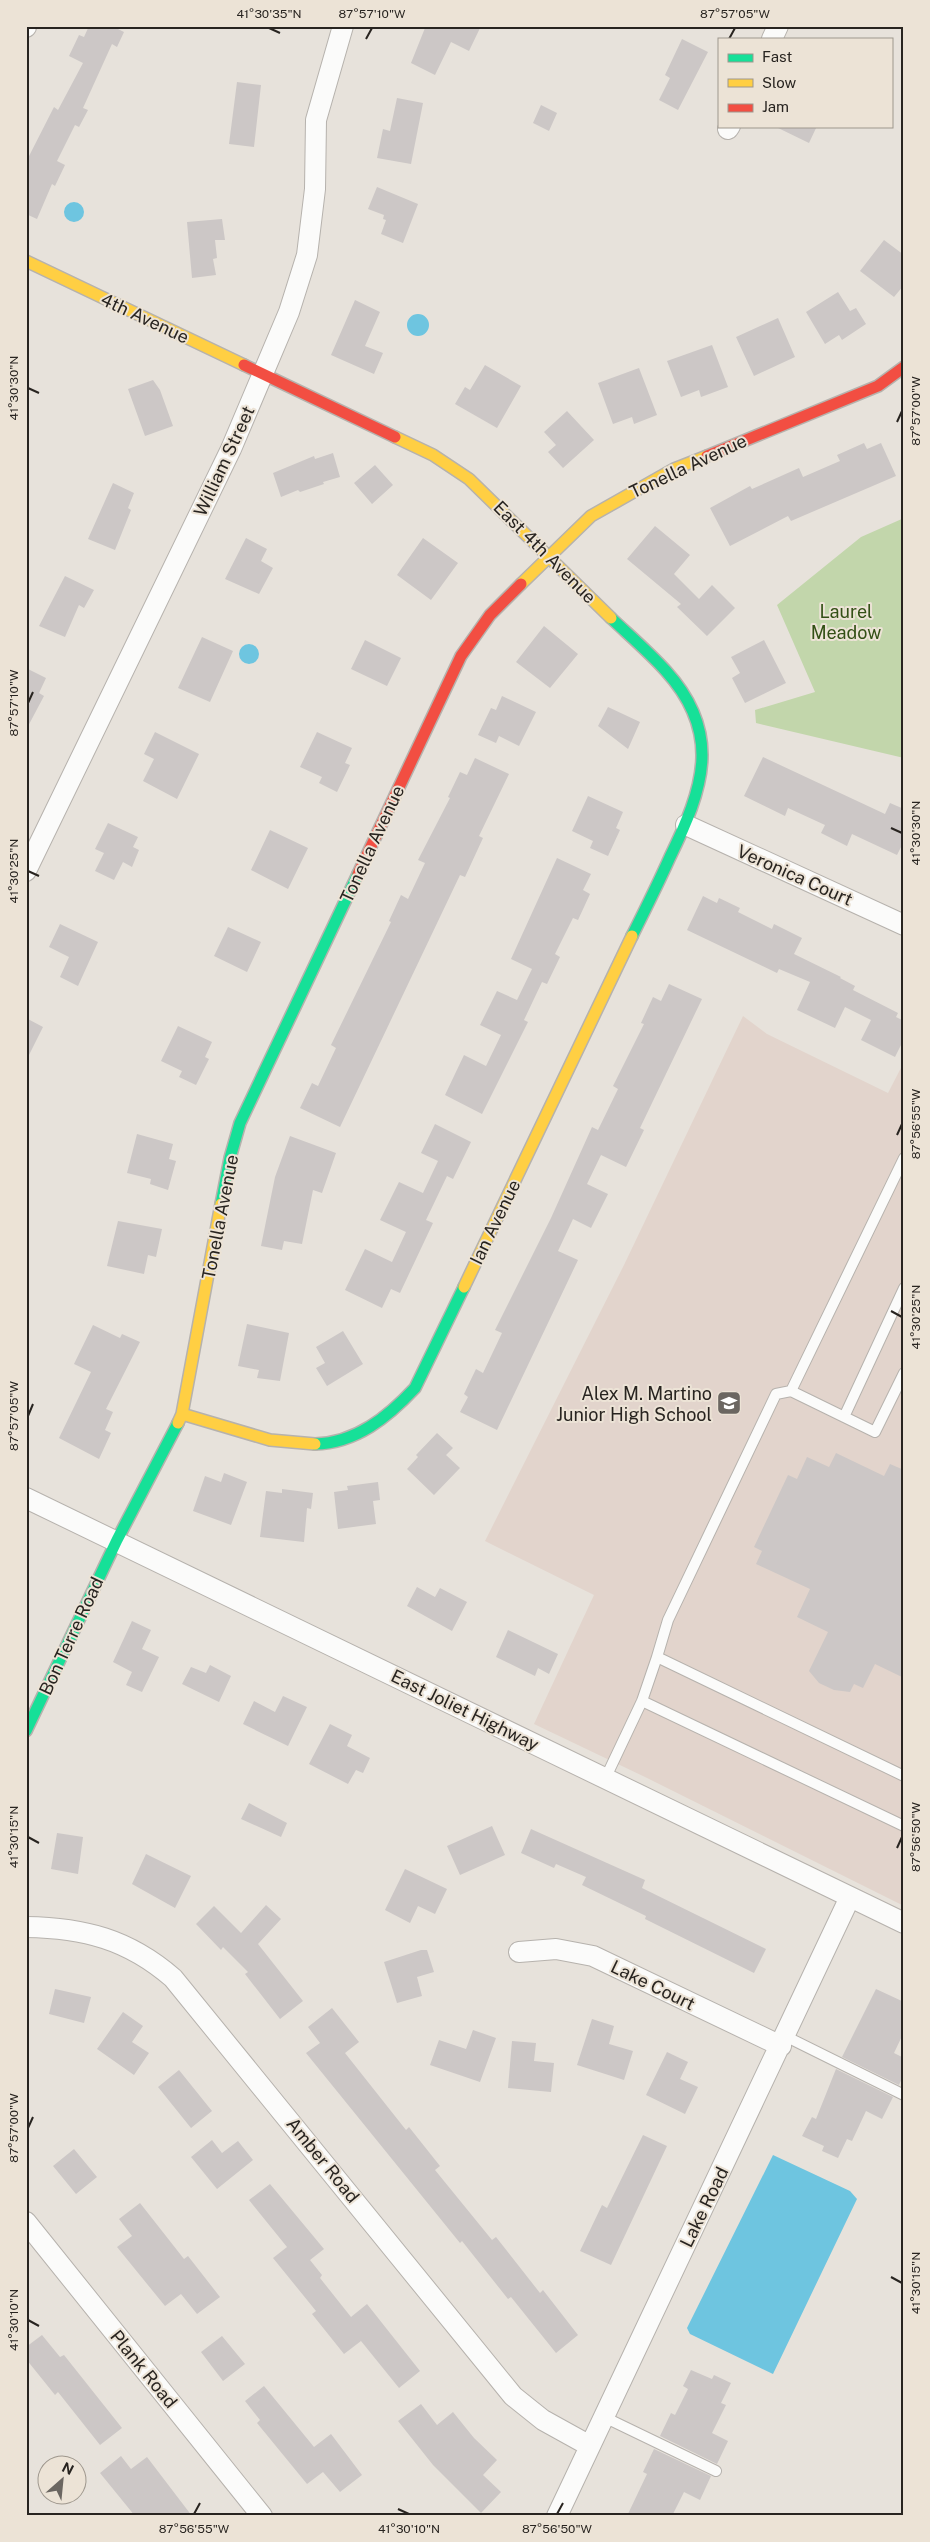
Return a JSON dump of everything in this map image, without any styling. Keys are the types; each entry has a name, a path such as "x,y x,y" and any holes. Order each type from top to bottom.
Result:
{"street":[{"name":"William Street","path":"26,871 231,449 289,312 307,255 315,189 316,120 343,26"},
{"path":"772,38 778,26"},
{"name":"4th Avenue","path":"26,261 263,374"},
{"name":"Tonella Avenue","path":"117,1540 182,1414 230,1158 240,1123 461,656 490,615 591,516 630,491 674,469 878,386 904,368"},
{"name":"East 4th Avenue","path":"263,374 433,455 469,479 666,671 686,697 696,721 702,748 701,782 686,825"},
{"name":"Veronica Court","path":"686,825 904,924"},
{"name":"Ian Avenue","path":"182,1414 280,1442 324,1444 360,1433 398,1407 415,1388 686,825"},
{"name":"East Joliet Highway","path":"26,1498 117,1540 904,1923"},
{"name":"Bon Terre Road","path":"26,1732 117,1540"},
{"name":"Lake Road","path":"557,2516 850,1897"},
{"name":"Amber Road","path":"26,1927 69,1930 108,1938 149,1960 172,1978 514,2396 543,2420 590,2446"},
{"name":"Lake Court","path":"519,1952 556,1950 593,1956 783,2041"},
{"name":"Plank Road","path":"26,2222 262,2516"}],"lane":[{"path":"791,1391 904,1158"},
{"path":"844,1417 904,1288"},
{"path":"606,1777 642,1701 668,1620 776,1394 791,1391 875,1432 904,1373"},
{"path":"657,1657 904,1776"},
{"path":"642,1701 904,1826"},
{"path":"783,2041 904,2095"},
{"path":"604,2418 716,2471"}],"shaded area":[{"name":"Alex M. Martino Junior High School","path":"743,1016 767,1034 888,1093 904,1062 904,1906 534,1724 594,1595 485,1541 624,1265"}],"green space":[{"name":"Laurel Meadow","path":"904,518 904,758 756,723 755,710 815,692 777,605 861,537"}],"water":[{"path":"74,202 81,205 84,212 81,219 74,222 67,219 64,212 67,205"},
{"path":"418,314 428,321 429,325 422,335 418,336 408,329 407,325 414,315"},
{"path":"245,644 253,644 259,650 259,658 253,664 245,664 239,658 239,650"},
{"path":"773,2155 850,2191 857,2199 773,2374 690,2334 687,2328"}],"building":[{"path":"89,26 112,26 124,32 117,47 112,44 83,108 88,110 79,127 75,125 57,161 65,165 55,186 52,184 37,219 26,214 26,162 54,107 58,110 83,63 69,56 79,35 84,37"},
{"path":"423,26 481,26 469,51 451,42 435,75 411,63 425,28"},
{"path":"682,39 708,52 678,110 659,100 670,78 665,75"},
{"path":"237,82 261,85 254,147 229,144"},
{"path":"397,98 423,103 411,164 377,158 383,129 390,131"},
{"path":"541,105 557,113 549,131 533,123"},
{"path":"778,128 816,128 809,143"},
{"path":"377,187 418,204 403,243 381,234 386,220 383,219 384,215 368,209"},
{"path":"222,219 225,240 215,240 217,258 213,259 216,275 192,278 187,222"},
{"path":"884,240 904,255 904,285 894,297 860,271"},
{"path":"838,292 850,311 856,308 866,324 842,340 839,335 825,344 806,312"},
{"path":"355,300 380,312 365,346 383,353 374,374 331,355"},
{"path":"778,318 795,357 754,376 736,337"},
{"path":"712,345 728,387 701,397 699,390 681,397 667,361"},
{"path":"485,365 521,386 497,428 455,404 465,387 470,390"},
{"path":"639,368 657,415 634,424 632,417 613,424 598,383"},
{"path":"153,380 160,390 173,426 145,436 128,389"},
{"path":"567,411 594,440 563,468 548,452 556,445 544,432"},
{"path":"864,443 867,449 881,443 896,476 791,521 788,516 730,546 710,508 750,486 752,489 799,468 803,477 840,461 837,455"},
{"path":"333,453 340,477 281,497 273,473 314,456 315,459"},
{"path":"375,465 393,485 372,504 354,483"},
{"path":"113,483 134,493 128,508 131,510 115,550 88,539"},
{"path":"655,526 690,555 674,574 699,599 712,585 735,608 707,636 677,607 681,604 627,559"},
{"path":"246,538 267,549 261,561 273,568 259,594 225,579"},
{"path":"423,538 458,563 431,600 397,575"},
{"path":"65,576 94,590 84,608 79,605 65,637 39,626"},
{"path":"544,626 578,654 550,688 516,662"},
{"path":"202,637 233,651 210,702 178,688"},
{"path":"365,640 401,658 387,686 351,669"},
{"path":"764,640 786,683 745,703 732,678 740,673 731,657"},
{"path":"26,668 46,678 39,693 44,696 26,730"},
{"path":"502,696 536,712 519,746 499,736 496,743 478,735 491,708 496,710"},
{"path":"608,707 640,722 628,749 598,726"},
{"path":"155,732 199,754 177,799 143,781 154,759 144,754"},
{"path":"317,732 352,748 345,763 350,765 337,792 319,783 322,777 300,767"},
{"path":"763,757 885,814 890,803 904,809 904,841 897,855 852,834 847,846 821,833 825,825 788,808 785,816 744,796"},
{"path":"475,758 509,774 479,836 483,838 465,877 460,875 340,1127 300,1108 312,1083 318,1086 336,1048 331,1045 391,922 389,921 401,895 408,899 425,863 418,860 450,798 448,797 460,772 467,775"},
{"path":"588,796 623,812 616,828 620,830 608,856 590,848 593,841 572,831"},
{"path":"108,823 138,837 133,847 139,850 132,867 123,862 114,880 95,871 104,853 95,849"},
{"path":"270,830 308,848 288,889 251,870"},
{"path":"557,858 591,874 583,890 590,894 578,920 573,918 555,954 560,957 547,984 542,982 524,1020 528,1022 482,1114 445,1095 464,1055 486,1066 501,1035 480,1025 497,991 517,1000 532,969 511,959"},
{"path":"703,896 717,903 719,898 740,908 738,912 772,929 774,924 802,938 794,954 841,977 855,986 853,990 898,1013 896,1017 904,1021 904,1039 895,1057 861,1040 871,1020 845,1007 835,1028 797,1010 810,982 779,969 777,973 687,930"},
{"path":"60,924 98,942 78,986 60,977 69,957 49,947"},
{"path":"228,927 261,942 247,972 214,956"},
{"path":"669,984 702,999 640,1128 644,1130 626,1167 601,1155 587,1184 608,1194 591,1228 573,1219 558,1251 578,1260 497,1430 460,1412 468,1397 464,1394 476,1369 483,1373 502,1333 495,1330 551,1218 592,1127 598,1130 618,1089 613,1086 644,1024 641,1023 653,997 661,1001"},
{"path":"26,1018 43,1027 26,1061"},
{"path":"178,1026 212,1042 205,1057 209,1059 196,1085 179,1077 182,1071 161,1061"},
{"path":"435,1124 471,1142 453,1179 447,1176 426,1220 433,1223 400,1293 391,1289 382,1308 345,1290 365,1249 392,1262 406,1232 380,1220 399,1182 423,1193 438,1161 421,1153"},
{"path":"137,1134 173,1144 169,1159 176,1161 168,1190 150,1184 151,1179 127,1173"},
{"path":"290,1136 336,1153 322,1193 313,1190 302,1244 284,1241 282,1250 261,1246 275,1177"},
{"path":"118,1221 162,1229 156,1257 148,1255 144,1274 107,1266"},
{"path":"247,1324 289,1333 280,1381 257,1378 259,1370 238,1366"},
{"path":"93,1325 120,1338 122,1334 140,1342 106,1409 113,1412 105,1430 111,1433 99,1459 59,1438 91,1372 74,1364"},
{"path":"343,1331 363,1364 327,1386 316,1368 325,1363 316,1347"},
{"path":"437,1433 453,1448 446,1455 460,1468 434,1495 407,1469 418,1457 416,1455"},
{"path":"836,1453 884,1476 890,1464 904,1470 904,1678 875,1664 863,1688 854,1684 850,1692 834,1690 819,1683 809,1671 828,1632 797,1617 810,1589 756,1564 762,1551 754,1547 788,1475 797,1479 807,1457 829,1467"},
{"path":"224,1473 247,1482 231,1525 193,1511 205,1476 221,1482"},
{"path":"378,1482 380,1500 373,1501 376,1524 338,1529 334,1492 348,1490 347,1486"},
{"path":"282,1489 313,1493 311,1509 307,1508 304,1542 260,1537 266,1491 282,1493"},
{"path":"417,1587 435,1597 440,1588 467,1602 452,1631 407,1606"},
{"path":"132,1621 151,1630 142,1649 159,1657 142,1692 126,1685 132,1672 113,1662"},
{"path":"508,1630 558,1654 549,1674 538,1668 535,1676 496,1657"},
{"path":"210,1665 231,1676 219,1702 182,1684 191,1667 206,1673"},
{"path":"283,1696 307,1707 288,1746 243,1724 254,1701 275,1712"},
{"path":"330,1724 352,1735 347,1746 370,1758 363,1773 356,1770 348,1784 309,1764"},
{"path":"249,1803 287,1823 281,1837 241,1819"},
{"path":"492,1826 505,1855 460,1875 447,1846"},
{"path":"531,1829 645,1880 642,1888 766,1949 754,1973 645,1919 646,1916 582,1885 586,1877 556,1864 554,1868 521,1853"},
{"path":"57,1833 83,1837 78,1874 51,1869"},
{"path":"146,1854 191,1876 175,1908 132,1884"},
{"path":"405,1869 447,1889 435,1914 418,1906 410,1923 385,1910"},
{"path":"266,1905 281,1919 258,1944 303,2001 280,2019 245,1974 248,1972 223,1947 221,1950 196,1924 214,1906 241,1933"},
{"path":"421,1950 427,1950 434,1972 417,1977 422,1996 397,2003 384,1962"},
{"path":"55,1989 91,1997 84,2023 49,2014"},
{"path":"876,1989 904,2002 904,2032 894,2053 904,2058 904,2074 899,2085 842,2057"},
{"path":"332,2008 359,2042 345,2053 406,2130 409,2127 440,2166 435,2170 492,2240 496,2237 540,2293 543,2290 578,2335 556,2353 511,2297 508,2299 462,2241 460,2243 306,2053 320,2043 308,2027"},
{"path":"123,2012 143,2026 132,2042 149,2053 134,2075 97,2049"},
{"path":"592,2019 614,2026 609,2044 633,2051 624,2080 577,2065"},
{"path":"473,2030 496,2038 480,2082 430,2065 439,2040 466,2049"},
{"path":"512,2041 536,2043 534,2061 554,2063 551,2092 508,2088"},
{"path":"667,2052 688,2062 680,2079 698,2087 685,2114 646,2095"},
{"path":"836,2069 893,2097 882,2119 866,2111 852,2141 847,2139 838,2158 822,2151 824,2146 802,2136 812,2117 816,2119"},
{"path":"179,2070 212,2111 191,2128 158,2087"},
{"path":"643,2135 667,2146 611,2265 580,2251 602,2205 607,2208"},
{"path":"212,2140 222,2153 238,2141 253,2160 217,2189 191,2157"},
{"path":"74,2149 97,2177 76,2194 53,2166"},
{"path":"270,2184 324,2249 310,2260 322,2275 320,2278 351,2317 367,2304 420,2371 399,2388 361,2341 344,2354 312,2314 316,2311 273,2258 287,2247 249,2200"},
{"path":"140,2203 184,2259 188,2256 220,2297 197,2314 181,2294 165,2306 117,2247 132,2236 119,2219"},
{"path":"42,2335 60,2357 64,2355 122,2428 100,2445 58,2392 55,2395 26,2359 26,2347"},
{"path":"222,2336 245,2364 223,2381 201,2352"},
{"path":"691,2370 712,2379 714,2375 731,2383 721,2403 726,2405 712,2433 728,2441 717,2464 660,2436 671,2413 675,2415 688,2389 683,2386"},
{"path":"264,2386 314,2447 331,2434 362,2475 340,2492 323,2472 307,2484 257,2423 260,2420 245,2401"},
{"path":"421,2404 437,2425 453,2412 474,2438 497,2460 483,2475 501,2492 481,2513 433,2465 398,2421"},
{"path":"654,2449 711,2476 700,2500 684,2492 672,2516 627,2516 647,2474 643,2472"},
{"path":"121,2456 131,2469 147,2457 192,2516 135,2516 100,2473"}],"traffic: fast":[{"path":"611,618 646,650 684,694 695,717 701,740 702,762 691,808 682,832 632,936"},
{"path":"221,1204 230,1158 240,1123 358,874"},
{"path":"315,1444 344,1439 358,1433 394,1409 415,1388 464,1287"},
{"path":"26,1731 117,1540 178,1423"}],"traffic: slow":[{"path":"26,261 244,365"},
{"path":"395,437 433,455 469,479 611,618"},
{"path":"521,584 591,516 674,469 707,456"},
{"path":"464,1287 632,936"},
{"path":"178,1423 182,1414 221,1204"},
{"path":"182,1414 270,1440 315,1444"}],"traffic: jam":[{"path":"244,365 395,437"},
{"path":"707,456 878,386 904,367"},
{"path":"358,874 461,656 490,615 521,584"}],"place":[{"name":"Alex M. Martino Junior High School","path":"729,1403"}]}
